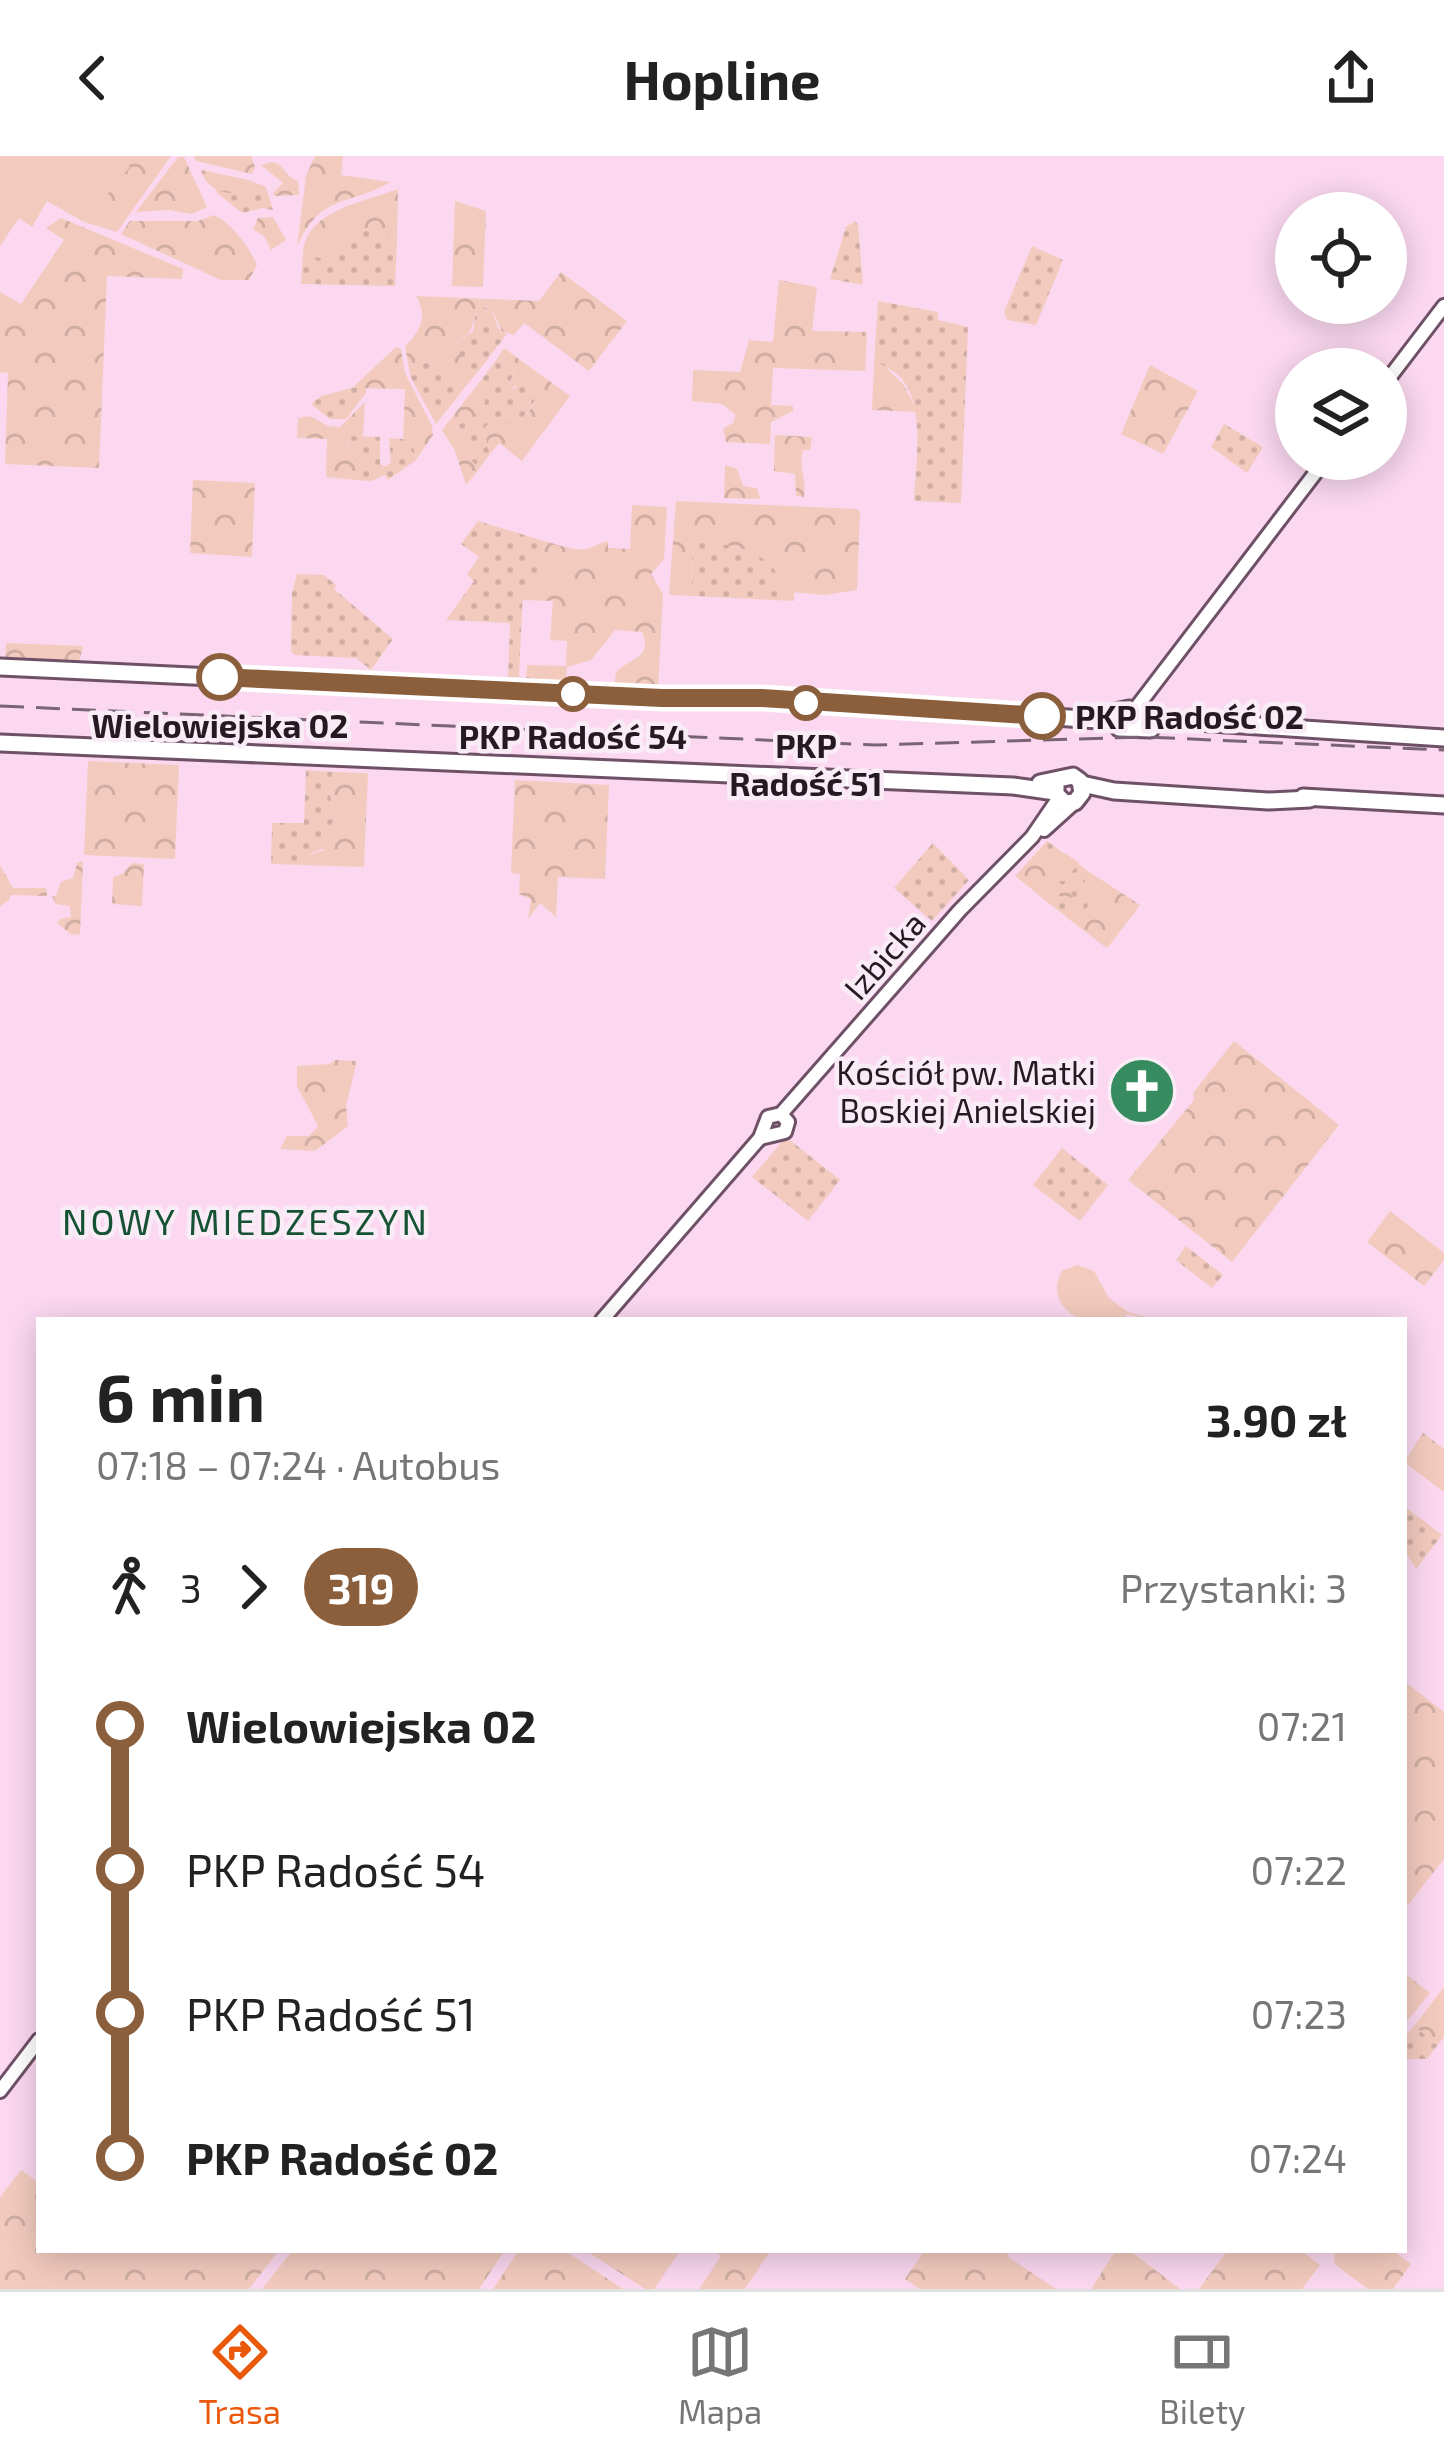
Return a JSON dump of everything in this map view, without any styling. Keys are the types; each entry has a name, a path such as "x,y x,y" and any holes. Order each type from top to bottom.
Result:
{"main road":[{"path":"0,667 756,701 775,707 794,703 854,706 875,712 900,708 1049,716 1092,723 1125,716 1242,734 1272,729 1444,738"},
{"path":"0,743 1013,786 1068,793 1444,805"}],"street":[{"path":"1407,354 1444,306"},
{"path":"1125,716 1310,480"},
{"name":"Izbicka","path":"605,1317 766,1134 782,1135 788,1129 781,1114 960,910 1032,837 1061,818 1068,793"},
{"path":"0,2091 36,2044"}],"green space":[{"path":"0,156 116,156 130,167 84,222 47,201 32,227 19,218 0,246"},
{"path":"116,156 171,156 117,232 84,222 129,167"},
{"path":"194,156 251,156 255,167 252,174 196,161"},
{"path":"315,156 343,156 341,175 391,182 325,209 297,247 306,176"},
{"path":"178,157 184,157 207,207 191,214 136,212"},
{"path":"271,162 298,181 299,195 274,196 283,183 261,165"},
{"path":"201,170 249,180 252,190 221,191 208,184"},
{"path":"249,180 266,187 273,210 242,213 217,193 216,189 232,193 252,189"},
{"path":"398,189 397,240 375,231 357,231 342,241 329,260 303,254 306,239 325,218"},
{"path":"455,201 486,211 483,287 452,286"},
{"path":"214,215 233,230 254,258 257,265 249,280 221,280 121,234 130,221 198,221"},
{"path":"273,217 286,240 271,250 265,237 253,229 258,218"},
{"path":"61,218 183,269 182,279 107,276 99,468 5,464 8,373 0,372 0,292 21,304 64,240 46,228"},
{"path":"855,221 863,285 830,279 846,227"},
{"path":"360,230 378,230 397,240 395,286 301,284 303,254 329,260 339,240"},
{"path":"1032,246 1063,260 1036,325 1007,320 1004,312"},
{"path":"561,272 627,321 589,371 524,323 514,335 502,331 485,306 476,311 469,333 453,347 476,374 462,391 454,370 424,362 409,369 405,346 422,317 416,296 539,301"},
{"path":"779,280 817,287 812,331 867,332 865,371 773,368 771,405 793,406 793,411 771,422 770,444 726,442 723,429 734,422 735,414 722,404 692,401 693,370 740,372 749,340 773,342"},
{"path":"878,301 938,312 938,320 968,327 961,503 914,501 917,420 905,383 892,371 874,365"},
{"path":"482,306 492,310 498,328 507,334 476,374 453,347 473,331 476,311"},
{"path":"396,347 401,349 405,373 432,426 433,435 416,460 414,449 403,439 405,389 352,388"},
{"path":"504,348 570,396 522,461 499,443 490,454 484,430 487,425 515,422 535,400 529,385 509,387 515,369 497,359"},
{"path":"497,359 515,369 510,383 514,389 522,383 529,385 536,396 517,421 487,425 490,454 479,469 467,455 470,433 456,426 480,409 485,397 481,380"},
{"path":"424,362 454,370 462,391 436,424 409,369"},
{"path":"882,364 903,384 918,412 872,410 874,365"},
{"path":"1150,365 1198,391 1163,454 1121,434"},
{"path":"481,380 484,405 477,415 456,426 470,433 467,455 479,469 466,485 442,430"},
{"path":"366,388 366,393 346,419 330,419 311,404 321,396"},
{"path":"365,402 363,437 350,436 348,446 362,468 356,480 326,477 327,439 297,438 298,418 310,416 340,427"},
{"path":"1224,424 1263,447 1247,473 1211,447"},
{"path":"775,435 812,437 810,450 803,450 802,456 804,497 796,496 795,474 774,471"},
{"path":"349,436 380,437 380,463 385,467 391,462 389,438 403,439 414,449 416,460 388,480 385,475 356,480 360,465 349,454"},
{"path":"725,465 737,469 743,486 757,488 760,499 724,498"},
{"path":"193,480 255,483 252,557 190,553"},
{"path":"676,501 857,509 857,590 825,595 780,591 773,567 764,559 740,548 701,541 692,560 691,596 669,595"},
{"path":"632,505 667,507 664,559 651,574 663,594 658,690 614,688 616,673 645,648 642,632 615,630 591,660 567,667 565,686 526,684 527,665 566,666 567,641 550,640 553,601 522,600 523,590 538,588 544,541 579,549 608,541 608,548 630,549"},
{"path":"478,521 544,541 538,589 523,590 519,677 508,677 510,623 446,620 474,581 467,574 479,557 461,544"},
{"path":"701,541 740,548 763,559 779,578 781,591 794,592 794,601 691,596 692,560"},
{"path":"297,574 324,575 393,639 371,670 356,658 294,655 292,593"},
{"path":"6,643 83,646 79,664 5,661"},
{"path":"88,761 179,765 175,859 84,855"},
{"path":"306,770 333,772 329,788 335,821 327,829 325,848 310,854 303,865 271,864 272,823 304,823"},
{"path":"333,772 368,773 364,867 303,865 307,856 324,850 327,829 335,820 329,788"},
{"path":"515,780 609,785 605,879 558,877 556,917 540,903 528,919 531,899 519,894 520,874 511,873"},
{"path":"1047,841 1138,908 1107,948 1038,895 1049,875 1030,860"},
{"path":"933,843 969,880 932,921 894,888"},
{"path":"1040,849 1051,858 1065,853 1079,863 1065,881 1058,881 1073,895 1068,902 1056,893 1048,902 1015,876"},
{"path":"83,861 80,934 72,935 57,923 71,917 70,906 56,904 52,896 61,882 73,878 77,863"},
{"path":"132,863 144,864 142,906 112,904 113,877"},
{"path":"0,865 13,888 46,888 47,896 11,895 0,906"},
{"path":"1091,873 1140,905 1107,948 1066,917 1073,909 1084,911 1088,906 1082,885"},
{"path":"1234,1041 1339,1125 1232,1262 1128,1180 1194,1100 1193,1093"},
{"path":"357,1061 346,1106 348,1126 315,1151 280,1149 287,1136 309,1136 318,1126 297,1086 297,1066"},
{"path":"786,1137 840,1180 808,1221 752,1177"},
{"path":"1062,1148 1108,1185 1080,1221 1033,1185"},
{"path":"1390,1211 1444,1253 1444,1260 1424,1286 1367,1242"},
{"path":"1186,1246 1223,1275 1212,1288 1176,1260"},
{"path":"1077,1265 1094,1271 1109,1298 1128,1312 1146,1317 1078,1317 1059,1299 1062,1271"},
{"path":"1423,1433 1444,1449 1444,1492 1407,1464"},
{"path":"1407,1508 1442,1535 1416,1569 1407,1554"},
{"path":"1407,1683 1444,1712 1444,1859 1407,1906"},
{"path":"1407,1975 1430,1993 1407,2021"},
{"path":"1444,1987 1444,2037 1438,2045 1414,2026"},
{"path":"1414,2026 1438,2045 1427,2059 1407,2059 1407,2034"},
{"path":"21,2170 36,2181 36,2253 277,2253 249,2289 0,2289 0,2197"},
{"path":"291,2253 503,2253 479,2289 262,2289"},
{"path":"517,2253 569,2253 623,2289 493,2289"},
{"path":"590,2253 679,2253 654,2289 645,2289"},
{"path":"716,2253 769,2253 745,2289 699,2289 721,2256"},
{"path":"923,2253 1008,2253 1056,2289 920,2289 905,2279"},
{"path":"1114,2253 1133,2253 1180,2289 1091,2289"},
{"path":"1226,2253 1304,2253 1320,2265 1302,2289 1199,2289"},
{"path":"1335,2253 1396,2253 1411,2264 1393,2289 1368,2289 1334,2264"}],"railway":[{"path":"0,706 876,745 1144,737 1444,750"}],"bus line":[{"name":"319","path":"220,677 662,698 762,698 1042,716"}],"place":[{"name":"Wielowiejska 02","path":"220,677"},
{"name":"PKP Radość 54","path":"573,694"},
{"name":"PKP Radość 51","path":"806,703"},
{"name":"PKP Radość 02","path":"1042,716"},
{"name":"Kościół pw. Matki Boskiej Anielskiej","path":"1142,1091"}],"district":[{"name":"NOWY MIEDZESZYN","path":"246,1220"}]}
